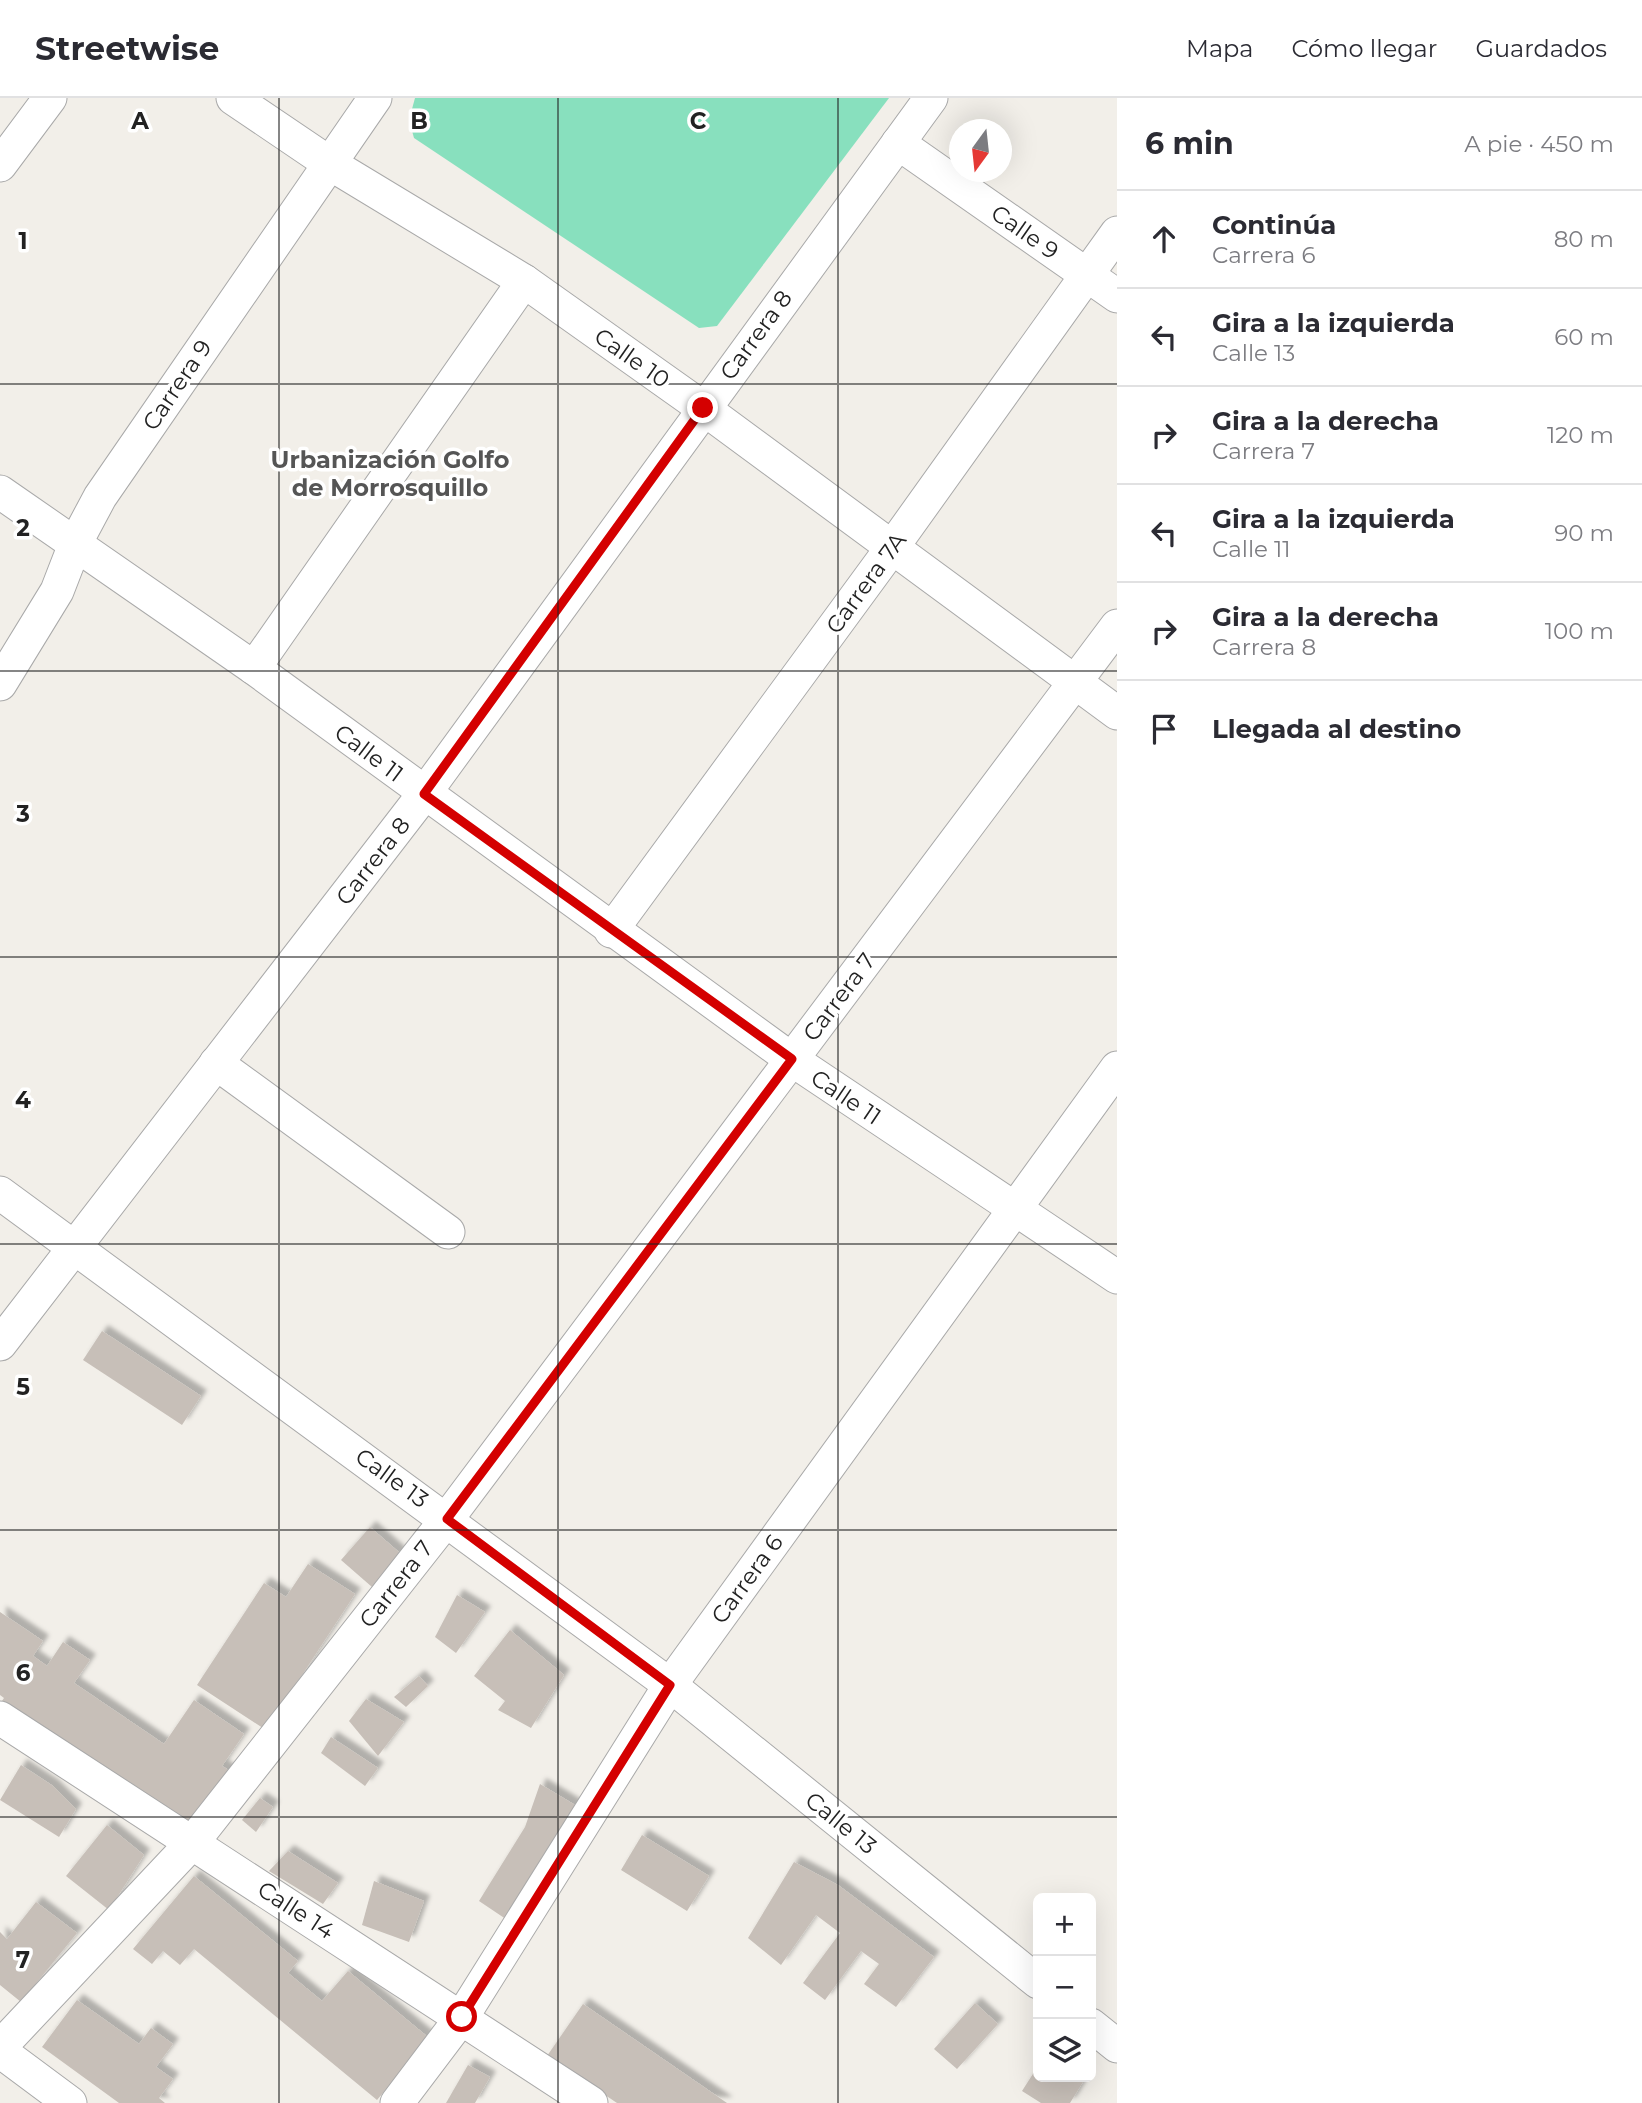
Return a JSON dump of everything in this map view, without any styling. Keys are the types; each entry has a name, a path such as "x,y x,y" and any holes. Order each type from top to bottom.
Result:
{"street":[{"path":"0,165 50,98"},
{"name":"Calle 10","path":"233,98 329,163 524,281 703,408 1117,713"},
{"name":"Carrera 9","path":"0,684 57,592 76,542 100,496 374,98"},
{"name":"Carrera 8","path":"0,1344 424,794 703,408 932,98"},
{"name":"Calle 9","path":"898,143 1117,296"},
{"name":"Carrera 7A","path":"611,931 891,549 1117,233"},
{"path":"254,668 524,281"},
{"name":"Calle 11","path":"0,492 76,542 254,668 611,931 792,1059 1014,1211 1117,1277"},
{"name":"Carrera 7","path":"0,2049 192,1843 447,1519 1117,626"},
{"path":"216,1063 449,1232"},
{"name":"Carrera 6","path":"397,2103 462,2017 670,1685 1117,1068"},
{"name":"Calle 13","path":"0,1193 670,1685 1033,1978"},
{"name":"Calle 14","path":"0,1718 591,2103"},
{"path":"1096,2029 1117,2046"},
{"path":"0,2049 70,2103"}],"green space":[{"path":"415,98 889,98 717,326 699,328 414,138 409,120"}],"building":[{"path":"102,1331 201,1396 182,1425 83,1360"},
{"path":"370,1527 401,1554 372,1587 341,1560"},
{"path":"308,1564 355,1594 266,1730 197,1685 264,1583 286,1597"},
{"path":"457,1595 485,1612 456,1653 435,1637"},
{"path":"0,1612 43,1641 33,1656 47,1666 63,1642 90,1660 74,1683 164,1744 194,1700 244,1734 222,1766 232,1772 189,1834 0,1704 4,1698 0,1695"},
{"path":"510,1630 564,1675 531,1728 498,1710 505,1701 474,1676"},
{"path":"419,1676 428,1686 406,1707 394,1697"},
{"path":"366,1699 404,1722 378,1756 349,1721"},
{"path":"331,1737 378,1768 365,1786 321,1753"},
{"path":"21,1765 53,1786 76,1809 59,1837 0,1800"},
{"path":"540,1784 585,1811 516,1926 479,1901 525,1827"},
{"path":"260,1798 273,1807 256,1832 242,1820"},
{"path":"107,1825 144,1855 109,1910 66,1876"},
{"path":"642,1835 709,1876 687,1911 621,1870"},
{"path":"288,1851 338,1883 323,1904 269,1871"},
{"path":"794,1862 838,1885 934,1957 896,2007 864,1984 879,1964 861,1951 825,2000 803,1983 840,1933 816,1915 781,1965 748,1938"},
{"path":"194,1876 298,1961 288,1973 322,2001 348,1971 429,2038 377,2100 194,1949 180,1965 163,1951 152,1964 133,1949"},
{"path":"374,1881 424,1901 409,1942 362,1925"},
{"path":"36,1902 77,1933 21,2002 0,1985 0,1932 7,1939"},
{"path":"77,2000 139,2044 151,2028 173,2044 156,2067 173,2079 159,2098 165,2103 119,2103 42,2047"},
{"path":"975,2003 998,2024 957,2069 934,2049"},
{"path":"583,2004 727,2103 617,2103 547,2056"},
{"path":"468,2065 490,2077 475,2103 446,2103"},
{"path":"1033,2074 1033,2082 1083,2082 1070,2103 1041,2103 1022,2091"}],"district":[{"name":"Urbanización Golfo de Morrosquillo","path":"390,474"}],"route":[{"path":"462,2017 670,1685 447,1519 792,1059 424,794 703,408"}]}
